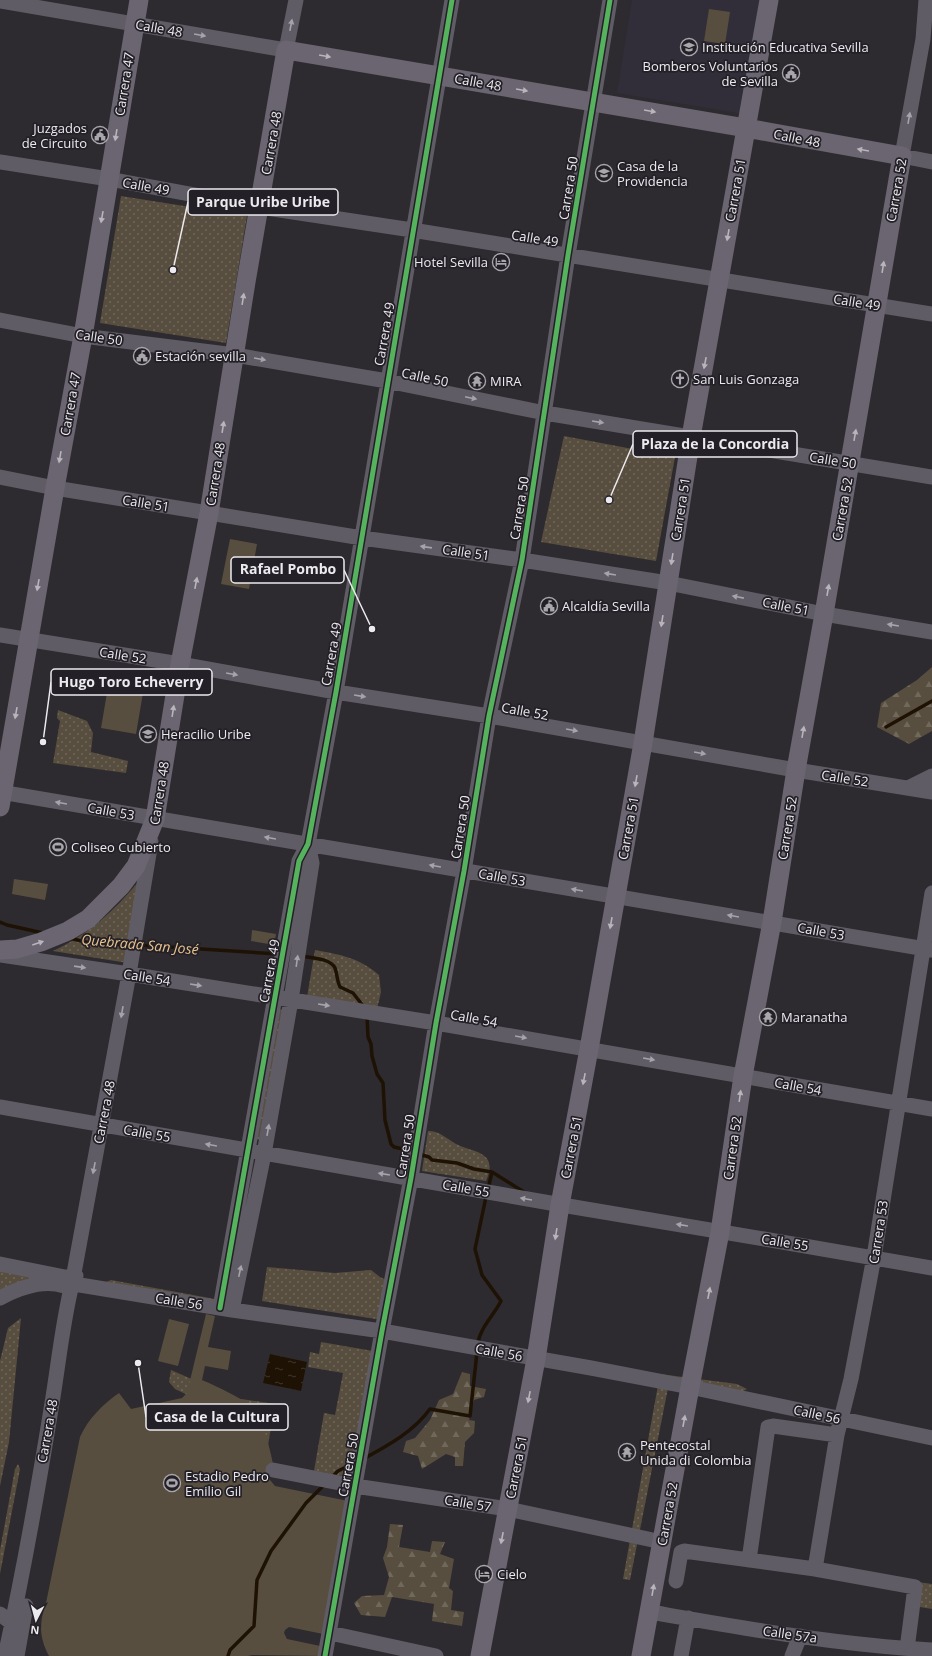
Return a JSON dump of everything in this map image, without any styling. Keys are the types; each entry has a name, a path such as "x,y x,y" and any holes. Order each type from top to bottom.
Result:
{"main road":[{"name":"Carrera 47","path":"1,797 83,336 138,0"},
{"name":"Carrera 51","path":"480,1656 536,1358 560,1205 590,1049 643,743 691,437 769,0"},
{"name":"Calle 48","path":"286,50 902,156"},
{"name":"Carrera 48","path":"155,818 180,664 209,513 286,50"},
{"name":"Carrera 52","path":"642,1656 690,1387 720,1232 743,1076 772,922 796,770 902,156"},
{"path":"0,950 17,949 41,942 68,931 88,919 121,886 136,866 155,818"}],"street":[{"name":"Carrera 48","path":"286,50 296,0"},
{"name":"Carrera 49","path":"227,1306 249,1152 299,861 308,844 336,692 412,230 452,0"},
{"name":"Carrera 50","path":"325,1656 382,1331 411,1178 489,716 522,560 568,255 610,0"},
{"path":"925,0 932,2"},
{"name":"Carrera 52","path":"902,156 927,40 925,0"},
{"name":"Calle 48","path":"0,1 286,50"},
{"name":"Calle 48","path":"902,156 932,162"},
{"name":"Calle 49","path":"0,162 109,179 260,207 932,314"},
{"name":"Calle 50","path":"0,320 83,336 235,355 387,381 545,413 932,477"},
{"name":"Calle 51","path":"0,477 55,488 362,538 522,560 668,583 824,614 932,632"},
{"name":"Calle 52","path":"0,635 180,664 336,692 489,716 796,770 932,792"},
{"path":"908,788 932,776"},
{"name":"Calle 53","path":"1,797 155,818 927,949"},
{"name":"Carrera 48","path":"17,1656 17,1626 59,1386 64,1317 73,1283 130,974 155,818"},
{"name":"Carrera 49","path":"227,1306 264,1154 291,1000 312,863 308,844"},
{"name":"Carrera 53","path":"815,1569 837,1435 851,1379 874,1257 899,1104 927,949 932,893"},
{"name":"Calle 54","path":"0,955 130,974 436,1023 932,1109"},
{"name":"Calle 55","path":"0,1107 249,1152 411,1178 560,1205 932,1268"},
{"name":"Calle 56","path":"0,1264 73,1283 382,1331 536,1358 690,1387 932,1438"},
{"path":"0,1298 14,1290 42,1283 73,1283"},
{"path":"0,1307 17,1297 39,1291 54,1289 73,1283"},
{"path":"749,1560 768,1427 773,1426 837,1435"},
{"name":"Calle 57","path":"273,1470 355,1486 508,1509 662,1542"},
{"path":"676,1581 681,1552 684,1551 815,1569 915,1587 906,1649"},
{"name":"Calle 57a","path":"650,1612 800,1636 906,1649 932,1650"},
{"path":"0,1614 17,1626"},
{"path":"681,1656 688,1618"},
{"name":"Carrera 48","path":"5,1656 17,1626"},
{"path":"330,1633 436,1656"},
{"path":"792,1656 800,1636"}],"shaded area":[{"name":"Institución Educativa Sevilla","path":"632,0 762,0 744,114 617,93"}],"green space":[{"path":"709,9 730,12 725,44 704,41"},
{"path":"121,196 247,216 226,343 100,323"},
{"path":"564,436 675,457 656,561 541,542"},
{"path":"230,539 257,544 249,589 221,584"},
{"path":"932,667 932,731 909,744 877,727 881,703 917,680"},
{"path":"109,681 144,687 136,734 101,728"},
{"path":"58,710 87,721 93,733 91,752 128,761 126,773 53,763 60,721 57,718"},
{"path":"14,879 48,884 45,900 12,894"},
{"path":"139,881 128,963 53,951 89,930 120,903"},
{"path":"252,930 276,934 274,945 251,941"},
{"path":"315,950 341,955 356,960 379,975 381,992 377,1009 307,997"},
{"path":"276,1009 285,1010 263,1140 254,1139"},
{"path":"428,1131 440,1134 456,1144 477,1152 487,1158 489,1171 486,1181 422,1171"},
{"path":"0,1267 63,1278 0,1298"},
{"path":"267,1267 335,1273 371,1270 388,1281 382,1320 262,1301"},
{"path":"111,1280 215,1299 218,1302 106,1282"},
{"name":"Estadio Pedro Emilio Gil","path":"206,1314 215,1316 208,1347 231,1351 228,1370 205,1366 202,1380 238,1397 258,1414 267,1438 274,1469 269,1475 270,1480 275,1486 348,1501 328,1635 289,1627 284,1633 287,1639 325,1647 324,1656 49,1656 43,1643 41,1630 42,1617 80,1437 83,1430 96,1412 119,1393 131,1409 182,1398 187,1393"},
{"path":"21,1318 9,1442 0,1486 0,1361 8,1328"},
{"path":"169,1319 189,1324 178,1366 158,1361"},
{"path":"321,1342 373,1351 350,1477 314,1471 324,1413 335,1415 343,1373 308,1367 310,1352 319,1354"},
{"path":"171,1370 235,1398 275,1404 267,1451 192,1397 175,1389 169,1382"},
{"path":"462,1372 470,1374 470,1386 486,1389 484,1397 474,1400 469,1420 475,1421 474,1433 465,1442 463,1466 455,1466 455,1457 446,1454 422,1469 418,1456 403,1452 406,1441 415,1438 430,1420 439,1400 453,1394"},
{"path":"660,1374 737,1384 747,1389 738,1394 668,1388 630,1580 623,1579"},
{"path":"18,1464 20,1469 0,1574 0,1550 15,1469"},
{"path":"390,1524 403,1525 399,1547 430,1552 432,1541 445,1542 440,1554 454,1559 449,1588 453,1591 451,1610 464,1612 462,1626 432,1621 434,1604 392,1597 385,1617 361,1615 354,1603 362,1596 384,1595 389,1577 383,1558 387,1547"},
{"path":"918,1582 932,1584 932,1609 914,1606"}],"water":[{"path":"270,1354 307,1362 301,1391 263,1383"}],"waterway":[{"path":"886,727 932,701"},
{"name":"Quebrada San José","path":"0,922 43,933"},
{"name":"Quebrada San José","path":"69,938 90,943 130,945"},
{"name":"Quebrada San José","path":"138,945 278,954"},
{"path":"302,956 325,960 333,965 340,987 353,993 364,1007"},
{"path":"367,1016 368,1037 371,1044 372,1056 377,1074 383,1083 385,1120 391,1144 394,1147 412,1151"},
{"path":"419,1154 429,1157 432,1160 457,1163 474,1169 492,1172 524,1192"},
{"path":"488,1189 492,1172"},
{"path":"478,1343 481,1332 501,1301 482,1275 475,1249 486,1197"},
{"path":"365,1458 392,1443 409,1431 430,1409 470,1416 477,1352"},
{"path":"332,1477 338,1471 354,1463"},
{"path":"228,1656 230,1650 254,1626 257,1580 271,1551 306,1503 325,1484"}],"cycle path":[{"path":"220,1308 299,861 308,844 336,692 452,0"},
{"path":"325,1656 382,1331 411,1178 489,716 522,560 568,255 610,0"}],"place":[{"name":"Institución Educativa Sevilla","path":"689,47"},
{"name":"Bomberos Voluntarios de Sevilla","path":"791,73"},
{"name":"Juzgados de Circuito","path":"100,135"},
{"name":"Casa de la Providencia","path":"604,173"},
{"name":"Hotel Sevilla","path":"501,262"},
{"name":"Parque Uribe Uribe","path":"173,270"},
{"name":"Estación sevilla","path":"142,356"},
{"name":"San Luis Gonzaga","path":"680,379"},
{"name":"MIRA","path":"477,381"},
{"name":"Plaza de la Concordia","path":"609,500"},
{"name":"Alcaldía Sevilla","path":"549,606"},
{"name":"Rafael Pombo","path":"372,629"},
{"name":"Heracilio Uribe","path":"148,734"},
{"name":"Hugo Toro Echeverry","path":"43,742"},
{"name":"Coliseo Cubierto","path":"58,847"},
{"name":"Maranatha","path":"768,1017"},
{"name":"Casa de la Cultura","path":"138,1363"},
{"name":"Pentecostal Unida di Colombia","path":"627,1452"},
{"name":"Estadio Pedro Emilio Gil","path":"172,1483"},
{"name":"Cielo","path":"484,1574"}]}
